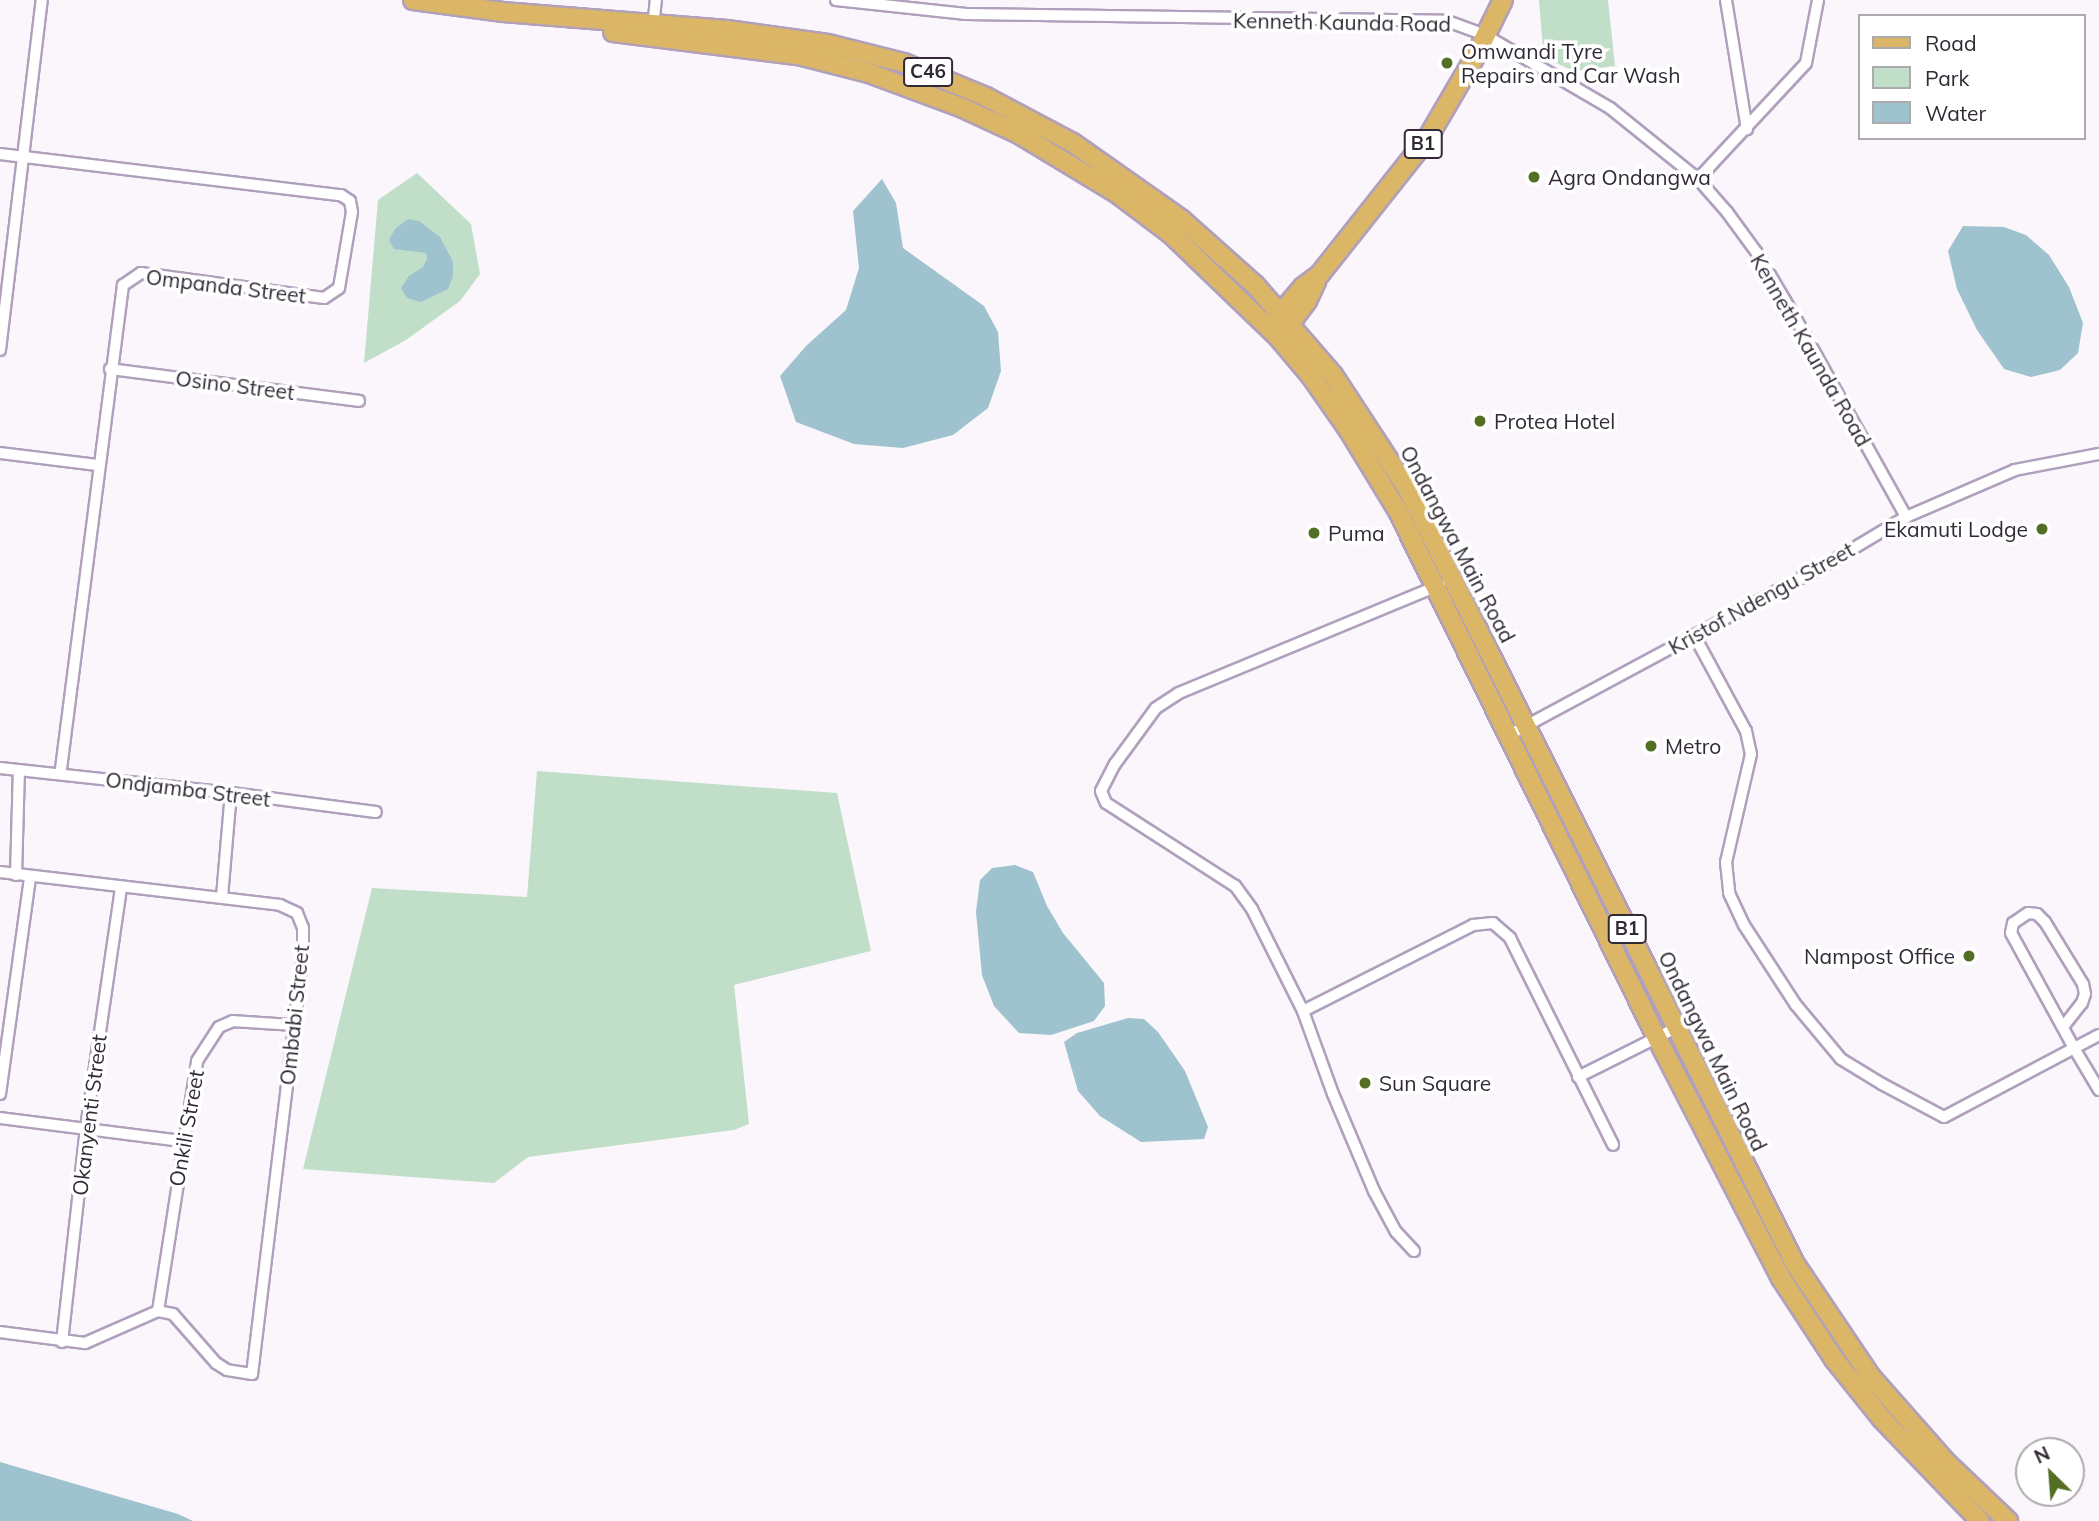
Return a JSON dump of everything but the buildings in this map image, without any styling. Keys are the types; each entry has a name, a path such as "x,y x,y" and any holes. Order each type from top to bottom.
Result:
{"main road":[{"name":"C46","path":"413,0 652,30 802,56 918,89 1019,134 1108,188 1171,234 1273,332"},
{"name":"B1","path":"1273,332 1307,301 1320,274 1427,139 1476,55 1503,0"},
{"name":"C46","path":"652,30 727,30 828,44 904,63 966,88 1062,137 1124,176 1223,255 1286,318"},
{"name":"Ondangwa Main Road","path":"1286,318 1333,375 1407,488 1772,1222 1816,1298 1871,1377 1947,1462 2008,1521"},
{"name":"Ondangwa Main Road","path":"1273,332 1311,376 1371,465 1509,735 1657,1038 1763,1244 1803,1313 1882,1419 1980,1521"}],"street":[{"path":"0,350 42,0"},
{"path":"652,30 656,0"},
{"name":"Kenneth Kaunda Road","path":"836,0 978,15 1447,21 1485,35 1610,108 1698,179 1727,212 1757,253 1906,516"},
{"path":"1726,0 1746,129"},
{"path":"1698,179 1806,63 1818,0"},
{"name":"Ompanda Street","path":"0,154 341,195 350,201 352,212 339,288 324,298 141,273 131,278 120,295 60,775"},
{"name":"Osino Street","path":"110,369 359,401"},
{"path":"0,453 98,465"},
{"name":"Kristof Ndengu Street","path":"1509,735 1829,563 1906,516 2015,470 2099,454"},
{"path":"1414,1251 1396,1232 1374,1191 1332,1094 1303,1010 1252,909 1236,886 1106,803 1101,791 1115,764 1156,708 1179,694 1452,579"},
{"path":"1694,635 1746,731 1751,754 1726,862 1728,893 1744,925 1796,1005 1842,1059 1944,1117 2099,1035"},
{"name":"Ondjamba Street","path":"0,768 376,812"},
{"path":"16,874 19,770"},
{"path":"222,897 231,793"},
{"name":"Ombabi Street","path":"0,872 280,905 297,913 303,928 303,953 252,1374 227,1370 216,1363 173,1314 158,1311"},
{"path":"0,1094 5,1012 30,877"},
{"name":"Okanyenti Street","path":"62,1342 86,1128 121,888"},
{"path":"2063,1027 2082,1003 2085,994 2083,984 2045,922 2037,914 2028,913 2012,923 2011,933 2074,1048 2099,1090"},
{"path":"1303,1010 1385,966 1473,925 1493,923 1510,937 1613,1145"},
{"name":"Onkili Street","path":"158,1311 197,1061 219,1027 233,1021 294,1025"},
{"path":"1578,1077 1676,1028"},
{"path":"0,1118 183,1140"},
{"path":"0,1332 85,1343 158,1311"}],"green space":[{"path":"1539,0 1608,0 1615,66 1574,71 1556,63 1543,49"},
{"path":"417,173 471,224 480,274 460,301 406,340 364,363 378,200"},
{"path":"537,771 837,793 871,951 734,985 749,1124 734,1130 528,1157 494,1183 303,1169 372,888 527,897"}],"water":[{"path":"882,179 896,203 903,248 984,306 998,332 1001,371 988,408 953,435 903,448 854,444 796,422 780,376 806,346 846,310 859,268 853,211"},
{"path":"408,219 419,221 440,237 453,262 453,276 448,289 421,302 407,298 401,288 409,276 423,267 427,259 426,253 394,249 389,240 395,229"},
{"path":"1963,226 2004,227 2026,235 2049,255 2069,287 2083,323 2078,353 2060,370 2031,377 2004,369 1977,330 1957,289 1948,251"},
{"path":"1015,865 1033,872 1047,906 1063,933 1104,983 1105,1006 1094,1021 1051,1035 1019,1033 994,1006 982,975 976,912 980,880 992,868"},
{"path":"1128,1018 1144,1019 1158,1032 1185,1071 1208,1127 1204,1139 1141,1142 1100,1116 1078,1091 1064,1042 1077,1033"},
{"path":"0,1462 178,1514 193,1521 0,1521"}],"place":[{"name":"Omwandi Tyre Repairs and Car Wash","path":"1447,63"},
{"name":"Agra Ondangwa","path":"1534,177"},
{"name":"Protea Hotel","path":"1480,421"},
{"name":"Ekamuti Lodge","path":"2042,529"},
{"name":"Puma","path":"1314,533"},
{"name":"Metro","path":"1651,746"},
{"name":"Nampost Office","path":"1969,956"},
{"name":"Sun Square","path":"1365,1083"}]}
